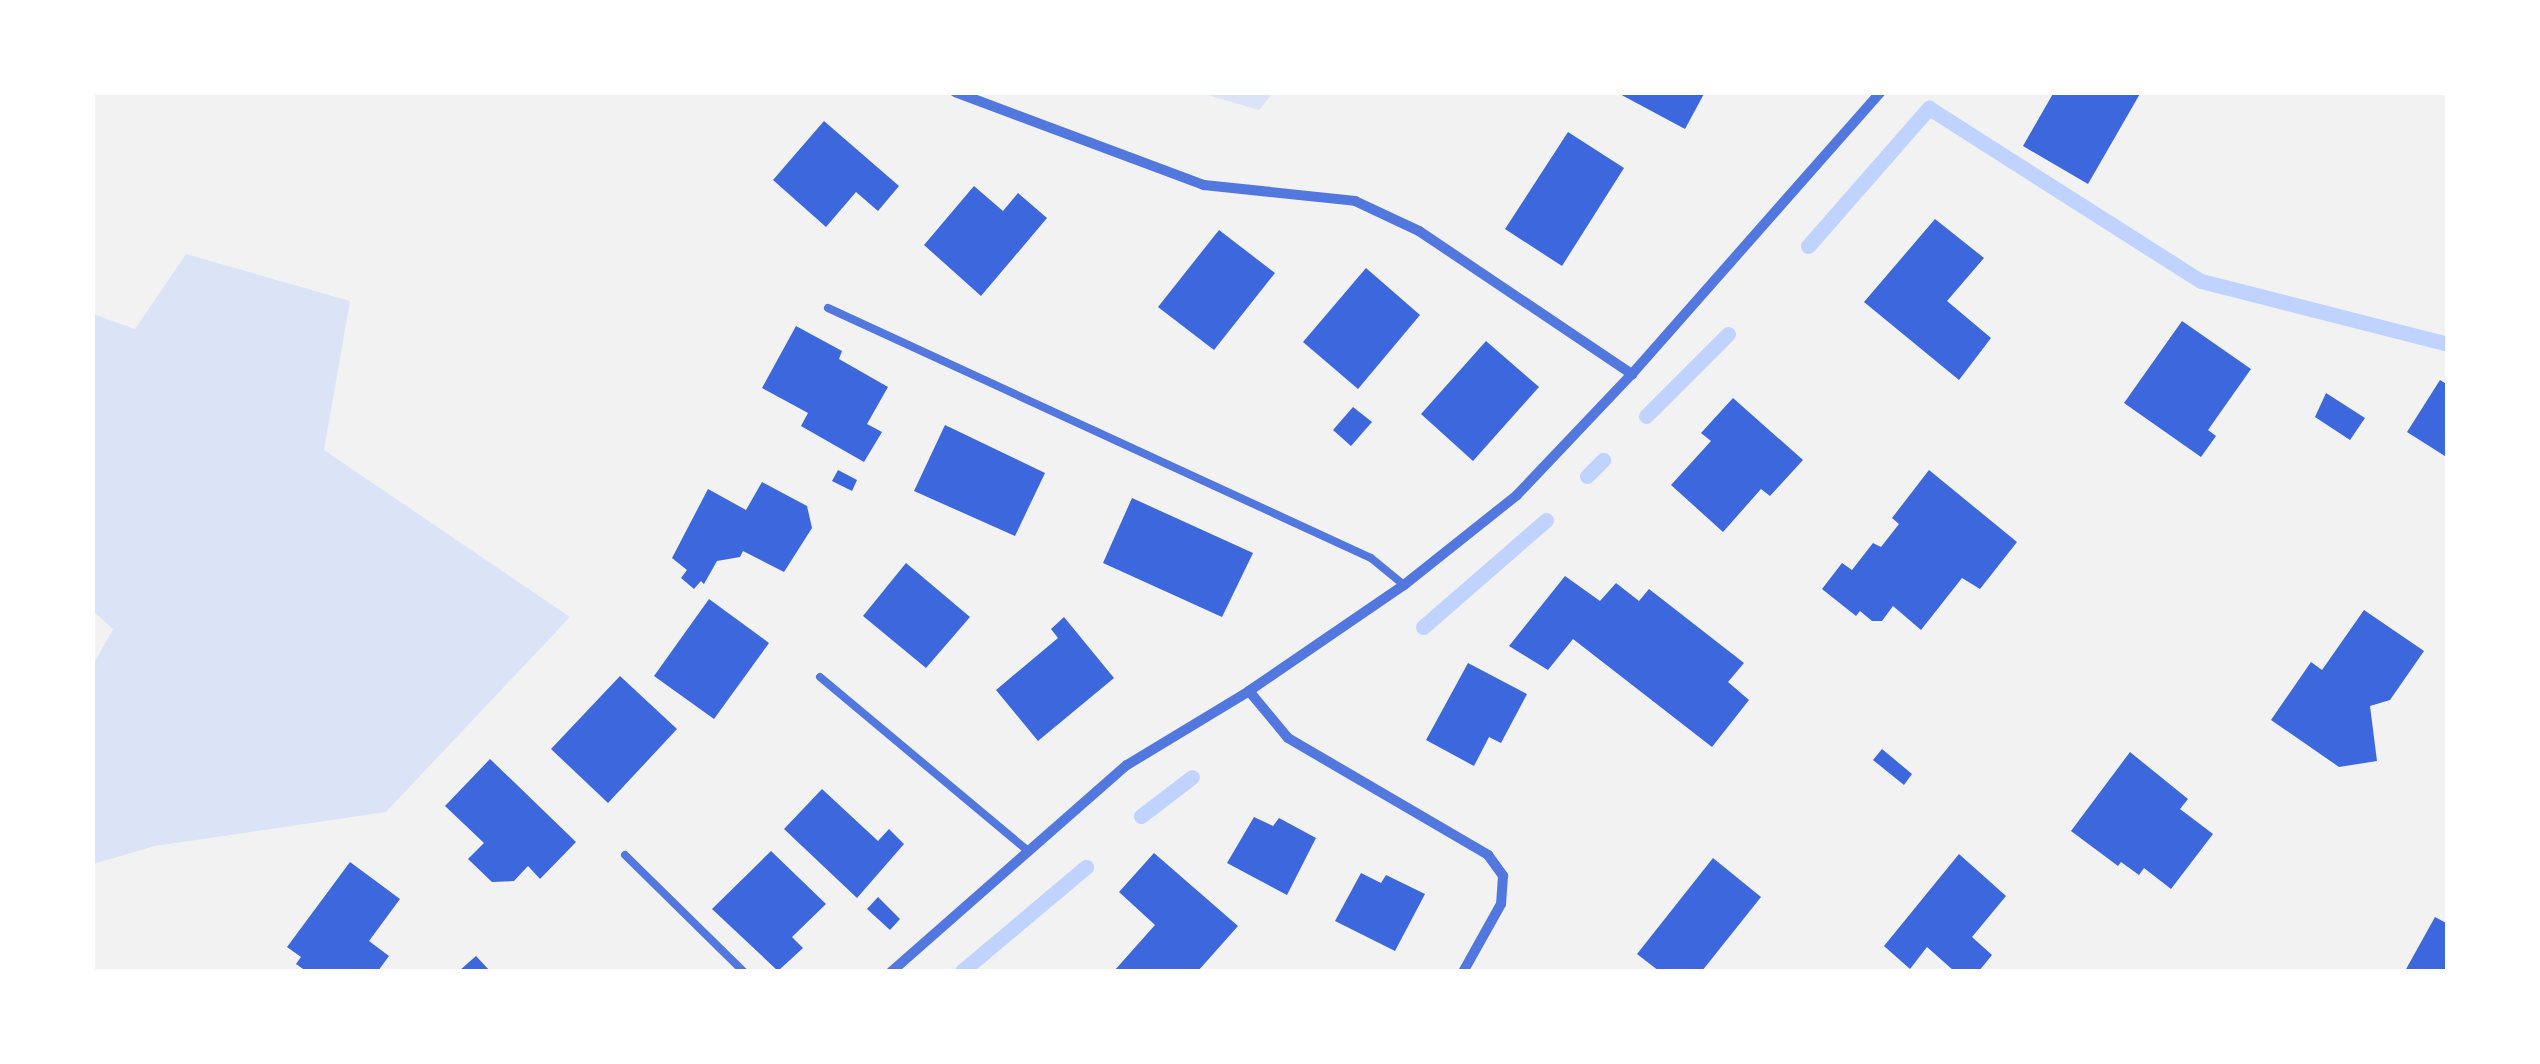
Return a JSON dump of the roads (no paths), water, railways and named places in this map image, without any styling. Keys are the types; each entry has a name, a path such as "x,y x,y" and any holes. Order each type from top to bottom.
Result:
{"street":[{"path":"955,92 1204,185 1355,201 1419,231 1632,374"},
{"path":"890,972 1126,765 1249,691 1404,585 1518,496 1632,374 1881,92"},
{"path":"1249,691 1288,738 1488,855 1503,876 1501,904 1463,972"}],"lane":[{"path":"828,308 1371,558 1404,585"},
{"path":"820,677 1026,849"},
{"path":"625,855 744,972"}],"waterway":[{"path":"1808,246 1929,108 2201,281 2448,344"},
{"path":"1646,416 1728,334"},
{"path":"1587,476 1603,460"},
{"path":"1423,627 1546,520"},
{"path":"1141,816 1192,777"},
{"path":"962,971 1086,867"}]}
